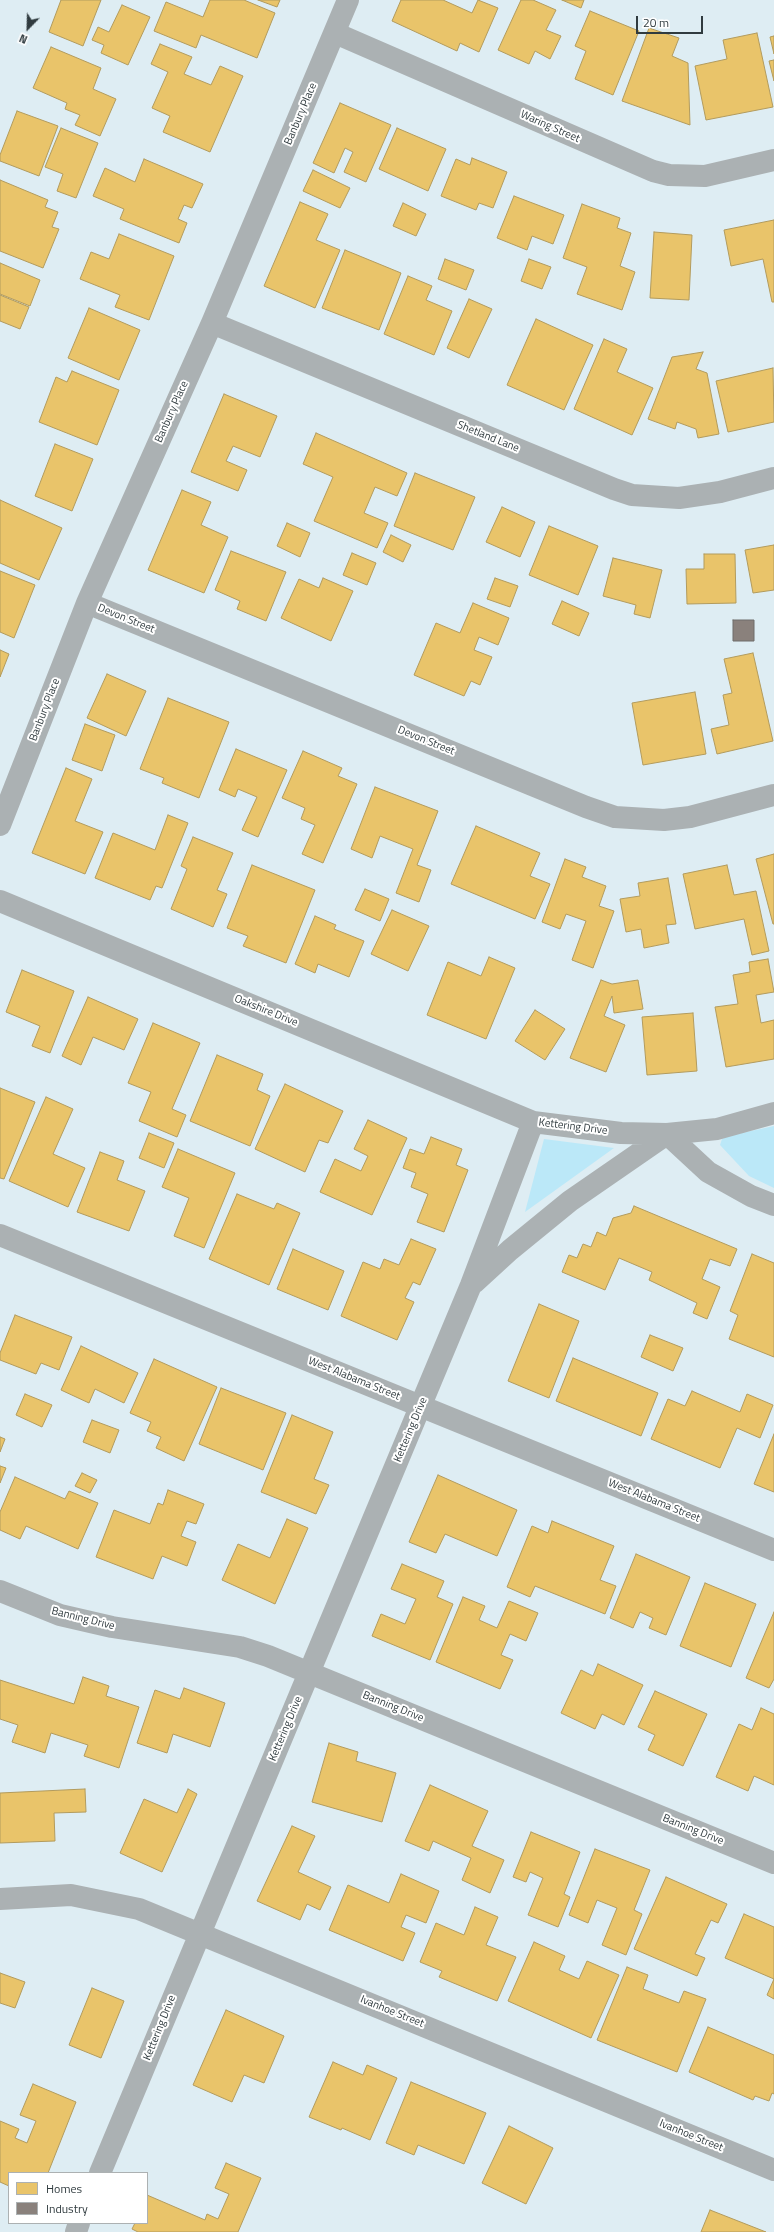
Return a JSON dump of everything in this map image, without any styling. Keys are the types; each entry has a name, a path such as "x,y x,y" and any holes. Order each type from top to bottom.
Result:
{"street":[{"name":"Banbury Place","path":"0,825 87,603 212,323 348,0"},
{"name":"Waring Street","path":"334,33 653,171 669,175 705,176 774,160"},
{"name":"Shetland Lane","path":"212,323 614,489 632,495 679,498 720,492 774,478"},
{"name":"Devon Street","path":"87,603 586,807 615,817 664,820 690,817 774,795"},
{"name":"Oakshire Drive","path":"0,901 533,1122"},
{"name":"Kettering Drive","path":"100,2172 471,1285 533,1122 621,1133 667,1134 716,1129 774,1113"},
{"name":"Kettering Drive","path":"471,1285 510,1250 570,1201 667,1134"},
{"path":"667,1134 708,1172 751,1196 774,1205"},
{"name":"West Alabama Street","path":"0,1235 774,1550"},
{"name":"Banning Drive","path":"0,1591 60,1615 112,1627 240,1646 310,1673 774,1863"},
{"name":"Ivanhoe Street","path":"0,1899 70,1895 139,1909 774,2170"}],"shaded area":[{"path":"774,1126 774,1188 749,1176 720,1145 722,1139 728,1136"},
{"path":"544,1139 614,1148 525,1212"}],"building: Homes":[{"path":"61,0 101,0 83,46 49,32"},
{"path":"210,0 244,0 275,13 257,58 201,35 196,48 154,31 166,2 203,17"},
{"path":"258,0 280,0 277,7"},
{"path":"401,0 443,0 472,13 478,0 498,8 479,52 460,43 457,51 392,21"},
{"path":"521,0 533,0 556,10 546,30 561,36 550,59 535,51 529,64 498,50"},
{"path":"562,0 584,0 581,8"},
{"path":"122,5 150,17 128,65 101,53 104,45 92,40 98,27 109,32"},
{"path":"590,11 639,31 613,95 575,79 586,51 575,46"},
{"path":"649,28 679,38 672,56 688,63 690,125 622,101"},
{"path":"757,33 773,107 706,120 695,66 727,59 723,40"},
{"path":"774,36 774,54 770,37"},
{"path":"160,44 192,57 184,74 211,85 220,66 243,76 210,152 163,132 170,116 152,108 168,72 151,64"},
{"path":"51,47 101,68 93,89 116,99 100,136 75,125 80,115 65,109 67,103 33,88"},
{"path":"774,60 774,81 769,61"},
{"path":"340,103 391,125 366,182 344,172 353,152 345,148 334,173 313,163"},
{"path":"17,111 58,126 39,176 0,161 0,155"},
{"path":"61,128 98,143 76,198 57,191 63,174 45,167"},
{"path":"397,128 446,149 428,191 379,169"},
{"path":"472,158 507,172 493,208 479,203 476,210 441,196 456,159 470,165"},
{"path":"144,159 203,184 192,208 184,205 178,219 187,223 179,243 120,219 124,209 93,196 105,168 135,182"},
{"path":"313,170 350,188 340,208 303,191"},
{"path":"0,180 48,200 45,207 58,212 52,227 59,229 43,268 0,251"},
{"path":"514,196 564,215 553,244 532,236 527,250 497,238"},
{"path":"300,202 328,214 316,240 340,250 315,308 264,286"},
{"path":"403,203 426,214 416,236 393,226"},
{"path":"582,204 620,218 617,228 631,233 620,266 635,272 622,310 577,294 587,267 563,258"},
{"path":"774,220 774,302 772,302 763,259 731,266 724,230"},
{"path":"654,232 692,235 689,300 650,298"},
{"path":"119,234 174,256 149,320 115,307 120,295 80,279 91,252 109,259"},
{"path":"345,250 401,273 379,330 322,308"},
{"path":"445,259 474,270 466,290 438,279"},
{"path":"529,259 551,267 542,289 521,281"},
{"path":"0,263 40,280 30,306 0,294"},
{"path":"408,276 432,286 426,300 452,311 434,355 384,334"},
{"path":"0,295 29,307 20,329 0,321"},
{"path":"469,299 492,309 469,358 447,348"},
{"path":"89,308 140,330 119,380 68,358"},
{"path":"536,319 593,345 564,410 507,385"},
{"path":"604,339 627,349 617,372 653,388 632,435 574,409"},
{"path":"703,352 696,369 707,373 719,434 698,438 696,429 677,422 675,429 648,419 672,357"},
{"path":"773,368 774,422 728,432 716,381"},
{"path":"72,371 119,390 97,445 39,422 56,377 67,382"},
{"path":"224,394 277,416 260,457 233,446 226,461 247,470 238,491 191,472"},
{"path":"316,433 407,473 397,496 375,487 364,513 388,523 377,548 314,521 333,477 303,464"},
{"path":"55,444 93,459 72,511 35,496"},
{"path":"415,473 475,497 453,550 394,526"},
{"path":"182,490 211,502 201,525 228,537 204,593 148,570"},
{"path":"0,500 62,528 39,580 0,563"},
{"path":"502,507 535,522 520,557 486,542"},
{"path":"287,523 310,533 300,557 277,546"},
{"path":"549,526 598,546 578,595 529,575"},
{"path":"391,535 411,545 403,562 383,552"},
{"path":"774,545 774,590 753,593 745,550"},
{"path":"231,551 286,572 266,621 237,609 240,601 215,590"},
{"path":"352,553 376,563 367,585 343,575"},
{"path":"704,554 735,554 736,603 687,604 686,569 704,569"},
{"path":"613,558 662,570 650,618 634,614 636,605 603,596"},
{"path":"0,571 35,585 14,638 0,632"},
{"path":"323,578 353,591 331,641 281,618 299,579 319,588"},
{"path":"495,578 518,586 510,607 487,599"},
{"path":"562,601 589,613 579,636 552,624"},
{"path":"473,603 509,618 498,645 479,637 474,650 492,657 480,685 471,681 464,696 414,675 436,623 460,633"},
{"path":"0,650 9,654 0,677"},
{"path":"753,653 773,741 717,754 711,729 729,725 723,695 732,693 724,659"},
{"path":"107,674 146,691 126,736 87,718"},
{"path":"695,692 706,754 643,765 632,703"},
{"path":"168,698 229,722 199,798 162,783 164,778 140,769"},
{"path":"85,724 115,735 102,771 72,760"},
{"path":"236,749 287,770 258,837 242,830 257,797 238,789 235,797 219,790"},
{"path":"303,751 342,768 338,776 357,784 323,863 302,854 315,825 301,819 305,808 282,798"},
{"path":"66,768 92,779 75,821 103,832 85,874 32,853"},
{"path":"375,787 438,811 417,865 431,870 419,902 396,893 413,849 380,836 372,858 351,849"},
{"path":"168,815 188,823 162,888 156,886 150,900 95,878 113,833 155,850"},
{"path":"476,826 540,853 530,876 550,884 535,919 451,884"},
{"path":"193,837 233,853 217,890 227,894 213,927 171,909 187,869 181,866"},
{"path":"774,854 774,924 773,924 756,859"},
{"path":"565,859 586,867 582,877 606,886 599,906 614,911 593,968 572,960 586,921 566,914 560,929 542,922"},
{"path":"252,865 315,890 286,963 243,946 248,936 227,928"},
{"path":"727,865 734,895 756,891 769,951 752,955 744,919 695,929 683,874"},
{"path":"668,878 676,924 666,925 669,943 644,948 641,929 626,932 620,899 640,896 638,883"},
{"path":"365,889 389,899 380,921 355,910"},
{"path":"392,910 429,926 408,971 371,954"},
{"path":"315,916 336,925 334,929 364,941 349,977 318,964 315,973 295,964"},
{"path":"489,957 515,968 486,1039 427,1015 448,962 481,976"},
{"path":"768,959 774,992 756,995 761,1023 774,1020 774,1059 726,1067 715,1007 738,1004 733,975 750,972 749,962"},
{"path":"22,970 74,991 50,1053 32,1046 40,1026 6,1012"},
{"path":"601,980 612,984 638,980 643,1009 614,1013 612,996 604,1016 625,1025 606,1072 570,1058"},
{"path":"88,997 138,1019 124,1050 93,1037 81,1065 62,1056"},
{"path":"535,1010 565,1029 545,1060 515,1041"},
{"path":"693,1013 697,1071 647,1075 642,1017"},
{"path":"153,1023 200,1043 172,1109 186,1115 177,1137 139,1121 151,1092 128,1083"},
{"path":"217,1055 263,1074 257,1090 270,1096 250,1146 190,1121"},
{"path":"285,1084 343,1111 328,1143 319,1140 305,1172 255,1149"},
{"path":"0,1088 35,1102 4,1179 0,1178"},
{"path":"46,1097 73,1109 53,1154 85,1168 68,1207 9,1181"},
{"path":"368,1120 407,1138 372,1215 320,1192 335,1159 361,1171 368,1156 354,1149"},
{"path":"149,1133 174,1143 164,1168 139,1158"},
{"path":"431,1137 462,1149 456,1165 468,1170 444,1232 417,1222 428,1194 411,1187 416,1173 403,1168 410,1149 424,1154"},
{"path":"178,1149 235,1173 204,1248 174,1236 189,1198 162,1187"},
{"path":"100,1152 124,1161 117,1180 145,1191 129,1231 77,1212"},
{"path":"237,1194 274,1209 277,1203 300,1213 269,1285 209,1259"},
{"path":"634,1206 737,1249 730,1266 710,1259 702,1279 720,1287 707,1319 693,1313 697,1303 649,1280 652,1272 619,1258 605,1290 562,1272 569,1255 577,1258 583,1244 591,1247 597,1232 606,1236 613,1218 631,1213"},
{"path":"411,1239 436,1249 420,1285 413,1282 405,1298 414,1302 397,1340 341,1316 363,1262 380,1269 384,1259 399,1265"},
{"path":"293,1249 344,1271 328,1310 277,1289"},
{"path":"752,1254 774,1263 774,1357 729,1339 738,1315 730,1311"},
{"path":"539,1304 579,1321 549,1398 508,1381"},
{"path":"15,1315 72,1337 59,1370 41,1363 36,1374 0,1360 0,1353"},
{"path":"650,1335 683,1348 673,1371 641,1357"},
{"path":"81,1346 138,1373 124,1403 95,1389 89,1403 61,1390"},
{"path":"573,1358 658,1393 641,1436 556,1401"},
{"path":"154,1359 217,1387 184,1461 156,1448 161,1437 147,1431 151,1422 130,1413"},
{"path":"221,1388 286,1413 263,1470 199,1444"},
{"path":"692,1391 740,1412 747,1394 773,1405 760,1438 737,1428 720,1468 651,1439 668,1399 685,1406"},
{"path":"25,1394 52,1405 42,1427 16,1415"},
{"path":"292,1415 333,1432 314,1479 329,1485 316,1514 261,1492"},
{"path":"92,1420 119,1430 110,1453 83,1442"},
{"path":"774,1434 774,1492 754,1484"},
{"path":"0,1437 5,1439 0,1452"},
{"path":"0,1466 6,1468 0,1483"},
{"path":"82,1473 97,1480 90,1493 75,1486"},
{"path":"438,1475 517,1510 497,1556 445,1534 436,1553 409,1542"},
{"path":"15,1477 65,1499 69,1491 98,1503 78,1549 26,1526 20,1539 0,1530 0,1512"},
{"path":"168,1490 204,1504 196,1524 187,1521 181,1536 196,1542 187,1566 162,1556 153,1579 96,1557 114,1510 150,1524 158,1503 163,1505"},
{"path":"287,1519 308,1528 275,1604 222,1580 238,1544 270,1558"},
{"path":"552,1521 614,1546 600,1580 616,1586 605,1614 535,1586 530,1597 507,1587 532,1526 548,1533"},
{"path":"636,1554 690,1577 666,1635 649,1628 653,1618 640,1612 633,1628 610,1618"},
{"path":"402,1564 444,1581 437,1597 453,1604 430,1660 372,1636 381,1614 405,1624 416,1599 391,1589"},
{"path":"705,1583 756,1604 731,1667 680,1646"},
{"path":"463,1597 485,1606 479,1620 497,1628 509,1601 538,1613 526,1641 510,1634 501,1655 513,1660 500,1689 436,1662"},
{"path":"774,1612 774,1679 769,1688 746,1678"},
{"path":"598,1664 643,1685 624,1725 602,1714 595,1729 561,1713 581,1670 593,1676"},
{"path":"83,1677 109,1686 106,1696 139,1707 119,1768 84,1756 88,1745 51,1733 45,1753 12,1742 18,1725 0,1719 0,1680 74,1704"},
{"path":"184,1688 225,1703 210,1747 173,1734 167,1753 137,1743 155,1690 180,1699"},
{"path":"655,1691 707,1714 683,1766 648,1750 655,1735 638,1727"},
{"path":"761,1708 774,1714 774,1785 754,1776 748,1791 716,1777 739,1724 752,1730"},
{"path":"329,1743 358,1752 356,1761 396,1773 382,1822 312,1802"},
{"path":"430,1785 488,1811 472,1846 504,1860 490,1893 462,1880 471,1858 433,1841 429,1851 405,1841"},
{"path":"85,1789 86,1812 54,1813 55,1841 0,1843 0,1793"},
{"path":"188,1789 197,1794 162,1872 120,1853 144,1799 177,1813"},
{"path":"292,1826 315,1836 298,1872 331,1887 320,1910 307,1904 300,1920 257,1901"},
{"path":"531,1832 580,1852 564,1894 570,1897 558,1927 528,1915 543,1878 530,1872 526,1882 513,1877"},
{"path":"595,1849 650,1870 634,1910 642,1914 626,1955 602,1945 617,1908 597,1900 588,1923 569,1915"},
{"path":"401,1874 439,1891 426,1923 406,1915 401,1927 415,1933 403,1961 329,1930 348,1885 389,1903"},
{"path":"666,1877 727,1904 718,1923 711,1920 695,1954 705,1958 697,1976 634,1949"},
{"path":"475,1907 498,1917 486,1945 516,1957 497,2001 439,1977 442,1971 420,1962 436,1923 464,1935"},
{"path":"744,1914 774,1927 774,1979 725,1958"},
{"path":"534,1942 565,1956 559,1970 579,1979 587,1961 619,1975 591,2038 508,2001"},
{"path":"627,1967 648,1975 643,1989 679,2003 684,1991 706,1999 677,2072 597,2040"},
{"path":"0,1973 25,1982 15,2008 0,2003"},
{"path":"774,1979 774,1999 767,1995"},
{"path":"92,1988 124,2001 101,2058 69,2045"},
{"path":"226,2010 284,2036 264,2083 244,2075 232,2102 193,2085"},
{"path":"708,2027 774,2055 774,2094 772,2093 769,2101 755,2096 753,2100 689,2072"},
{"path":"333,2062 363,2075 367,2065 397,2078 370,2140 342,2128 341,2130 309,2117"},
{"path":"411,2082 486,2113 464,2164 418,2145 414,2155 386,2143"},
{"path":"33,2084 76,2102 48,2172 8,2172 8,2186 0,2182 0,2121 19,2129 15,2138 27,2143 36,2121 20,2115"},
{"path":"509,2126 553,2148 526,2204 482,2183"},
{"path":"226,2163 261,2178 238,2232 138,2232 132,2229 134,2224 148,2224 148,2195 205,2220 207,2214 218,2219 229,2194 215,2188"},
{"path":"710,2210 766,2232 701,2232"}],"building: Industry":[{"path":"733,620 754,620 754,641 733,641"}]}
